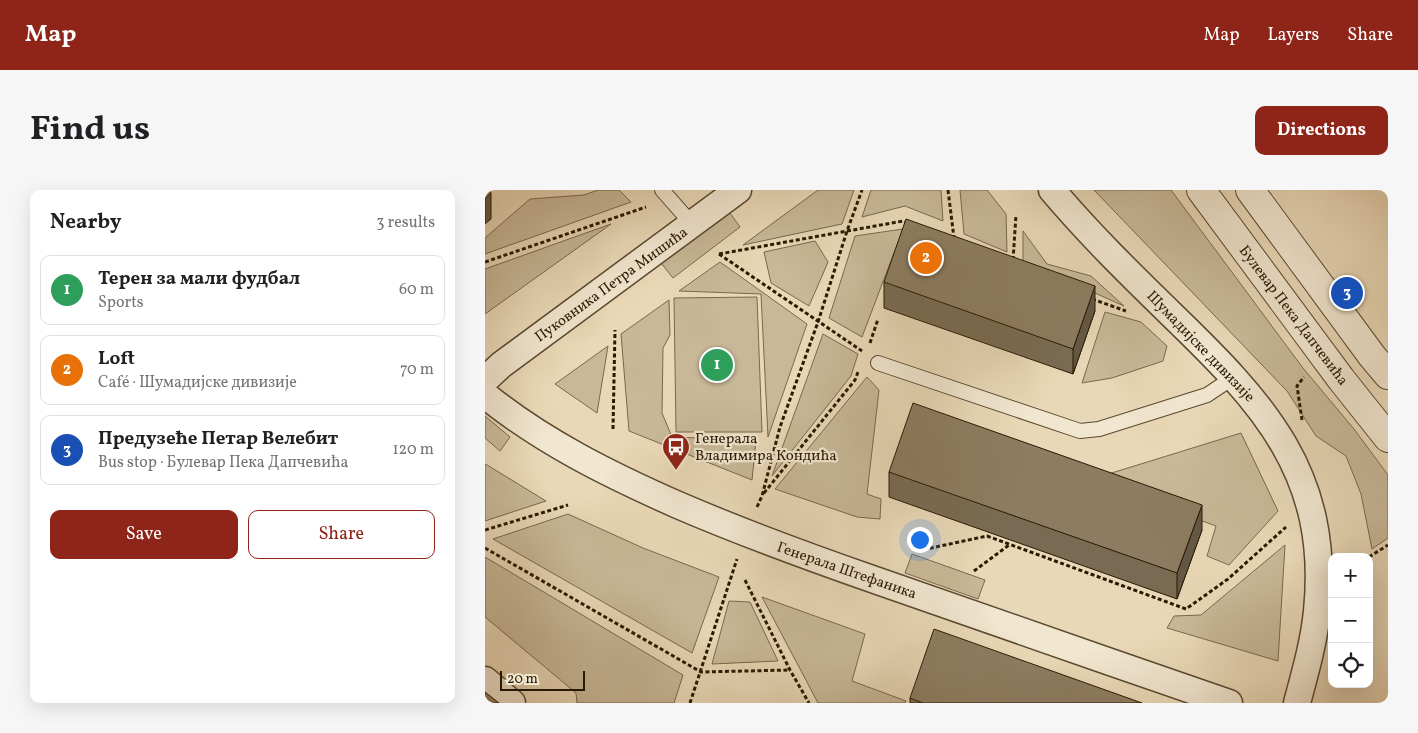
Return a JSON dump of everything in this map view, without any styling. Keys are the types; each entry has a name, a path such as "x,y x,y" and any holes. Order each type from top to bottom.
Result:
{"street":[{"name":"Пуковника Петра Мишића","path":"485,380 501,365 738,190"},
{"name":"Шумадијске дивизије","path":"1052,190 1108,252 1234,377 1274,428 1295,464 1304,487 1314,527 1319,567 1318,609 1314,637 1297,703"},
{"name":"Булевар Пека Дапчевића","path":"1201,190 1341,379 1388,438"},
{"path":"1249,190 1388,375"},
{"path":"1363,405 1388,386"},
{"name":"Генерала Штефаника","path":"485,394 550,441 585,461 626,482 746,534 1229,703"},
{"path":"485,680 512,703"}],"lane":[{"path":"662,190 692,224"},
{"path":"879,363 1080,431 1099,430 1207,395 1234,377"}],"path":[{"path":"862,190 818,322 780,427 762,496 855,380 878,319"},
{"path":"946,238 954,242 948,190"},
{"path":"485,262 646,208"},
{"path":"1013,267 1017,215"},
{"path":"879,363 719,254 903,221 912,224"},
{"path":"1084,296 1127,312"},
{"path":"613,429 615,330"},
{"path":"1303,423 1297,386 1307,373"},
{"path":"485,530 568,505"},
{"path":"917,551 987,536 1186,609 1228,579 1292,522"},
{"path":"974,571 1009,544"},
{"path":"1373,555 1388,546"},
{"path":"485,548 701,672 790,670"},
{"path":"690,703 737,557"},
{"path":"745,580 790,670 809,703"}],"shaded area":[{"path":"598,190 619,190 631,202 485,254 485,238 530,199 584,195"},
{"path":"818,190 854,190 842,224 743,245"},
{"path":"871,190 941,190 943,221 905,206 862,217"},
{"path":"960,190 987,190 1006,214 1007,252 964,234"},
{"path":"1094,190 1171,190 1303,368 1354,429 1388,475 1388,538 1372,549 1361,494 1346,456 1316,436 1287,391"},
{"path":"730,213 740,227 673,278 661,263"},
{"path":"611,224 485,314 485,269"},
{"path":"903,229 862,337 829,318 855,236"},
{"path":"1023,231 1047,264 1091,276 1124,306 1023,261"},
{"path":"815,241 828,262 809,306 771,283 764,252"},
{"path":"720,262 807,324 768,437 761,294 679,291"},
{"path":"757,297 762,432 676,432 674,298"},
{"path":"669,300 670,335 663,348 662,413 672,437 756,440 752,480 629,431 621,334"},
{"path":"1105,312 1141,322 1167,346 1163,361 1112,378 1082,383"},
{"path":"823,334 858,354 851,376 772,476"},
{"path":"608,346 597,413 555,384"},
{"path":"867,377 879,390 867,494 881,499 880,519 857,517 775,489"},
{"path":"485,416 510,437 500,451 485,438"},
{"path":"1241,433 1278,511 1229,565 1207,556 1216,526 1089,480"},
{"path":"485,464 487,465 546,501 485,521"},
{"path":"568,514 643,548 719,577 692,653 493,539"},
{"path":"1285,545 1278,661 1167,628 1174,616 1201,615"},
{"path":"912,554 985,580 978,599 905,573"},
{"path":"485,557 683,675 674,703 577,703 576,693 485,617"},
{"path":"762,597 865,634 852,681 906,701 905,703 818,703"},
{"path":"729,601 750,602 778,661 712,664"}],"building":[{"path":"485,190 489,190 491,193 485,199"},
{"path":"906,219 1095,286 1073,349 884,282"},
{"path":"913,403 1202,505 1177,573 889,472"},
{"path":"934,629 1142,703 923,703 910,698"},
{"path":"485,692 499,703 485,703"}],"place":[{"name":"Loft","path":"926,258"},
{"name":"Предузеће Петар Велебит","path":"1347,293"},
{"name":"Терен за мали фудбал","path":"717,365"},
{"name":"Генерала Владимира Кондића","path":"676,471"}]}
